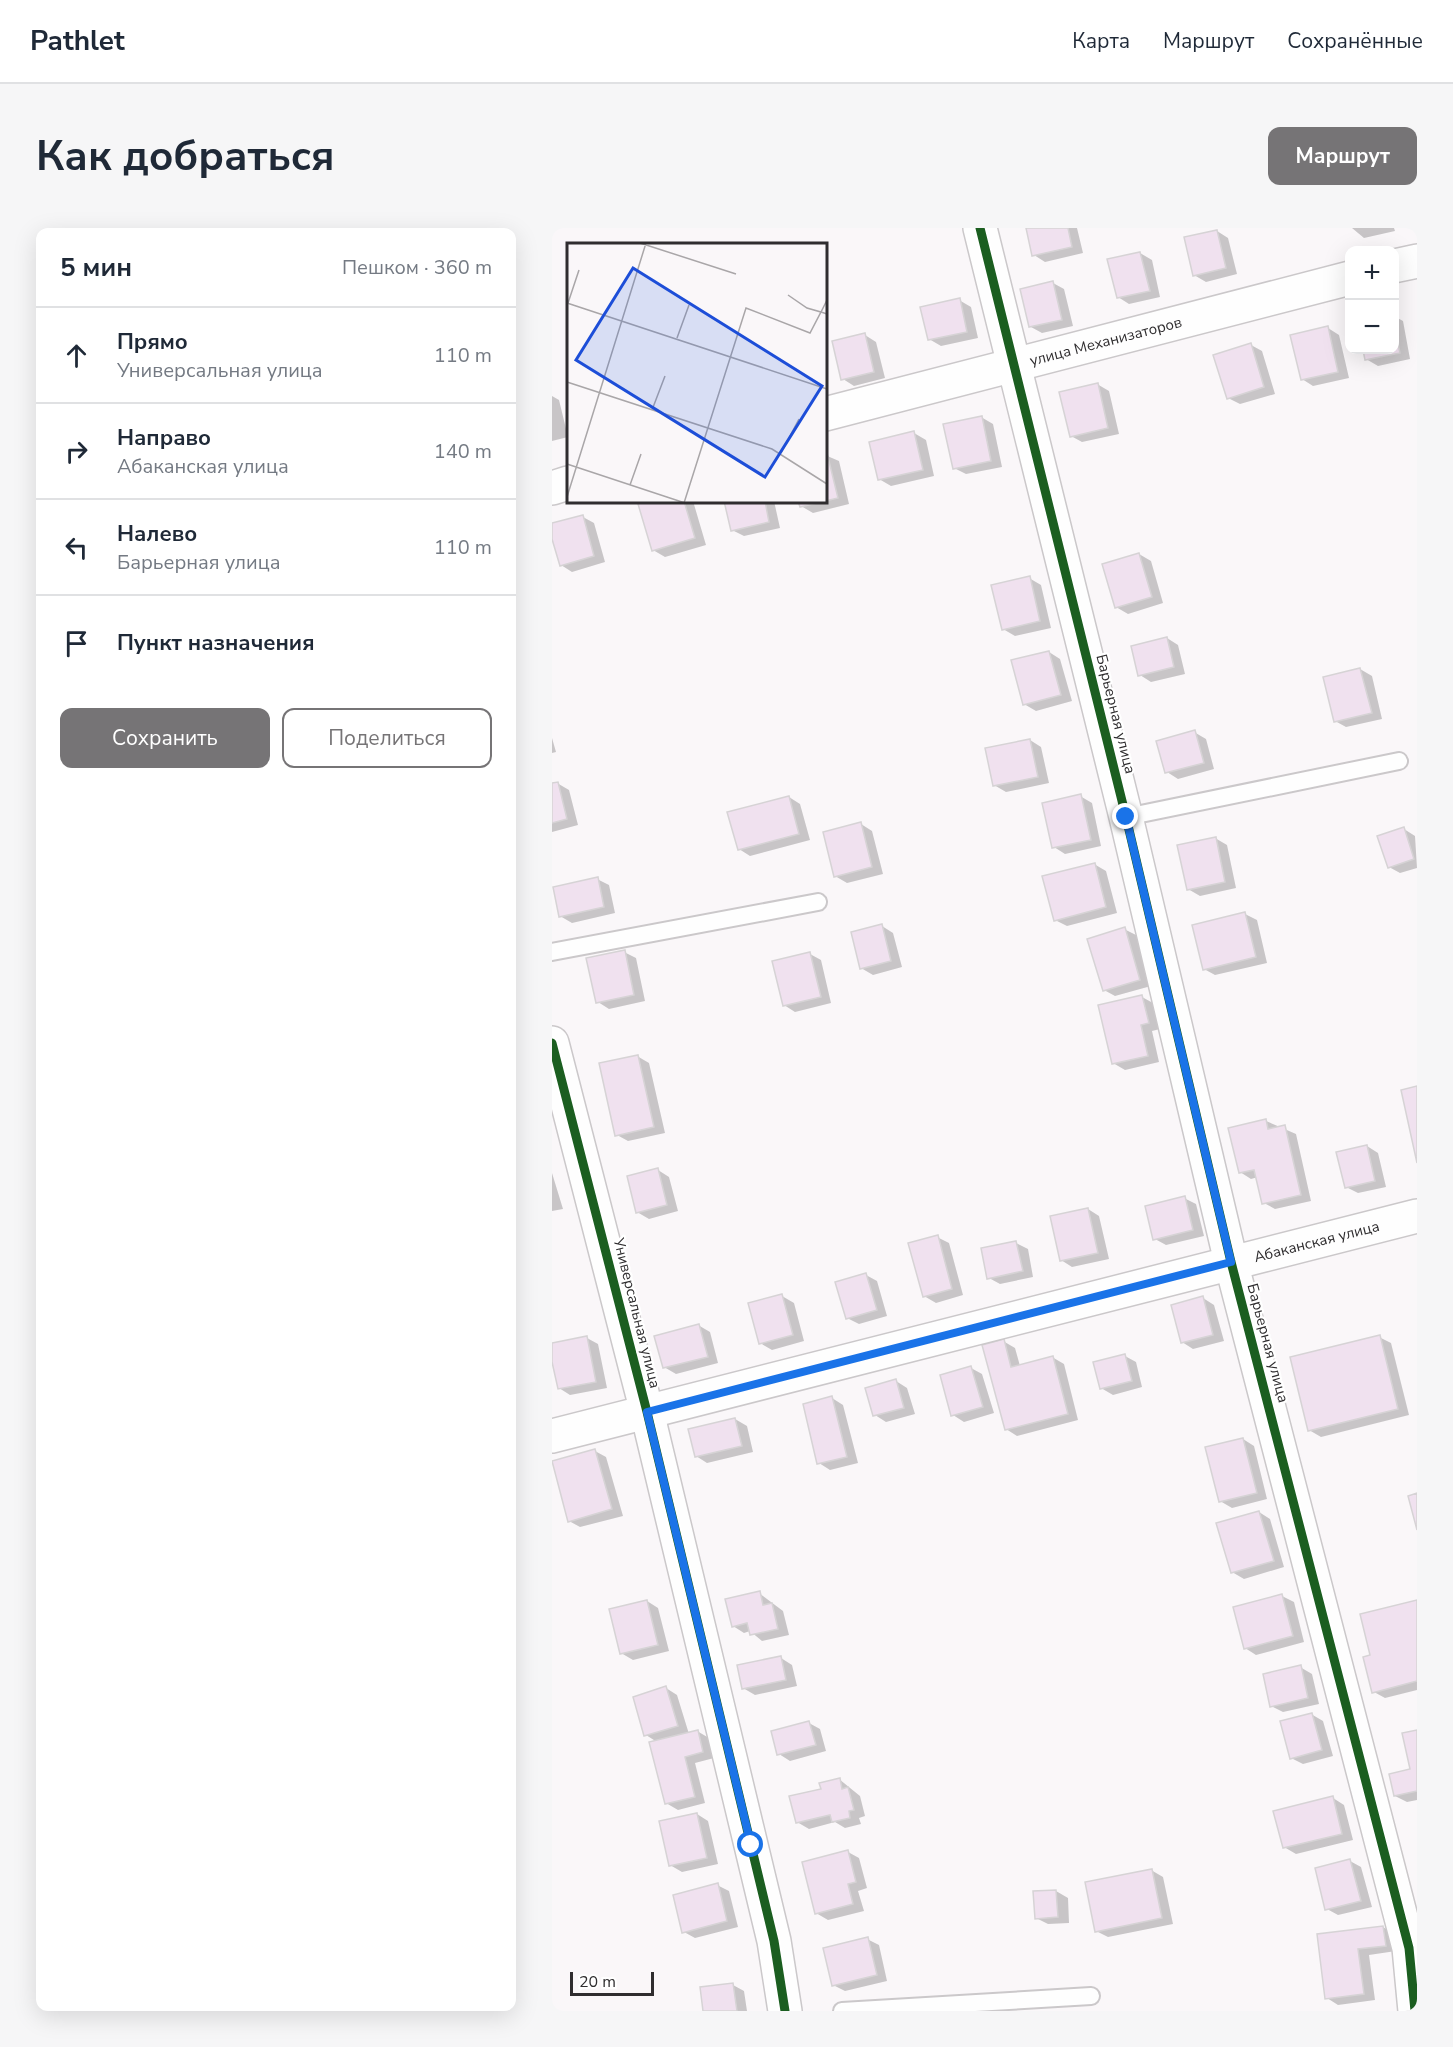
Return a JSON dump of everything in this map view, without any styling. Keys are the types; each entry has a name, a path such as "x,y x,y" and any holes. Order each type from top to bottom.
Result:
{"street":[{"name":"Барьерная улица","path":"980,228 1126,817 1231,1262 1409,1948 1415,2011"},
{"path":"1399,265 1417,261"},
{"name":"улица Механизаторов","path":"826,414 1345,279"},
{"path":"552,488 567,483"},
{"name":"Универсальная улица","path":"552,1043 647,1412 774,1941 785,2011"},
{"name":"Абаканская улица","path":"552,1436 1417,1216"}],"lane":[{"path":"1126,817 1399,761"},
{"path":"552,952 818,902"},
{"path":"843,2011 1091,1996"}],"building":[{"path":"1026,228 1068,228 1072,247 1032,256"},
{"path":"1217,230 1226,268 1193,276 1184,237"},
{"path":"1140,252 1150,291 1117,298 1107,259"},
{"path":"1053,281 1062,320 1029,327 1020,289"},
{"path":"960,298 967,332 928,340 920,307"},
{"path":"1328,326 1338,372 1301,380 1290,335"},
{"path":"865,333 874,372 841,380 832,341"},
{"path":"1251,343 1264,387 1227,399 1213,355"},
{"path":"1364,354 1395,354 1365,360"},
{"path":"1098,383 1108,428 1070,437 1059,392"},
{"path":"982,416 991,461 953,469 943,424"},
{"path":"914,431 923,470 878,480 869,442"},
{"path":"826,454 838,498 826,501"},
{"path":"684,502 695,538 652,551 638,504"},
{"path":"724,502 765,502 769,522 731,531"},
{"path":"798,502 821,502 800,507"},
{"path":"583,515 594,556 560,566 552,539 552,523"},
{"path":"1139,553 1152,597 1115,608 1102,564"},
{"path":"1030,576 1040,621 1002,630 991,585"},
{"path":"1167,637 1174,667 1138,676 1131,646"},
{"path":"1049,651 1061,695 1023,705 1011,660"},
{"path":"1360,668 1372,713 1334,722 1323,677"},
{"path":"1195,730 1204,763 1165,773 1156,741"},
{"path":"1030,739 1038,777 993,786 985,748"},
{"path":"558,782 567,819 552,823 552,783"},
{"path":"1081,794 1091,840 1052,848 1042,803"},
{"path":"789,796 799,834 738,850 727,812"},
{"path":"861,822 872,867 834,877 823,832"},
{"path":"1404,827 1414,859 1388,868 1377,836"},
{"path":"1216,837 1225,882 1187,890 1177,845"},
{"path":"1095,863 1106,907 1054,921 1042,876"},
{"path":"598,877 604,907 559,917 553,887"},
{"path":"1245,912 1256,957 1203,970 1192,925"},
{"path":"882,924 891,961 860,969 851,932"},
{"path":"1125,927 1140,980 1103,991 1087,939"},
{"path":"625,950 634,995 596,1003 586,958"},
{"path":"810,952 821,997 783,1006 772,961"},
{"path":"1142,995 1149,1023 1141,1025 1148,1056 1112,1064 1098,1005"},
{"path":"638,1055 654,1127 615,1136 599,1063"},
{"path":"1417,1086 1417,1163 1401,1090"},
{"path":"1266,1119 1268,1129 1285,1125 1301,1195 1262,1204 1254,1170 1239,1173 1228,1128"},
{"path":"1367,1145 1375,1181 1345,1188 1336,1152"},
{"path":"658,1168 667,1205 636,1213 627,1176"},
{"path":"1185,1196 1193,1230 1153,1240 1145,1206"},
{"path":"1088,1208 1098,1253 1060,1261 1050,1216"},
{"path":"938,1235 952,1289 923,1297 908,1243"},
{"path":"1016,1241 1023,1271 987,1279 981,1248"},
{"path":"866,1273 877,1310 846,1319 835,1282"},
{"path":"782,1294 793,1335 759,1344 748,1303"},
{"path":"1203,1296 1213,1335 1181,1343 1171,1305"},
{"path":"699,1324 708,1357 663,1368 654,1336"},
{"path":"1380,1335 1398,1409 1308,1431 1290,1357"},
{"path":"587,1336 596,1382 558,1389 552,1362 552,1343"},
{"path":"1004,1339 1011,1367 1053,1356 1068,1414 1005,1430 982,1345"},
{"path":"1125,1354 1132,1381 1100,1389 1093,1362"},
{"path":"971,1366 983,1407 951,1416 940,1375"},
{"path":"896,1379 904,1408 873,1416 865,1388"},
{"path":"832,1396 847,1457 817,1464 803,1404"},
{"path":"735,1418 742,1446 695,1457 688,1429"},
{"path":"1243,1438 1257,1493 1219,1502 1205,1447"},
{"path":"595,1449 612,1509 568,1522 552,1461"},
{"path":"1417,1493 1417,1530 1408,1496"},
{"path":"1259,1511 1274,1561 1231,1573 1216,1523"},
{"path":"760,1591 763,1605 772,1603 778,1629 750,1635 747,1623 732,1627 725,1599"},
{"path":"1282,1594 1293,1636 1244,1649 1233,1607"},
{"path":"647,1600 658,1645 620,1654 609,1609"},
{"path":"1417,1600 1417,1681 1372,1693 1363,1657 1370,1655 1360,1614"},
{"path":"781,1656 786,1680 742,1689 737,1665"},
{"path":"1301,1665 1308,1698 1270,1707 1263,1674"},
{"path":"666,1686 678,1726 644,1736 633,1697"},
{"path":"1312,1713 1322,1750 1290,1759 1280,1721"},
{"path":"809,1721 816,1745 777,1755 771,1731"},
{"path":"698,1730 703,1752 685,1757 695,1797 665,1804 649,1742"},
{"path":"1417,1730 1417,1791 1394,1796 1389,1774 1410,1769 1402,1733"},
{"path":"840,1778 842,1789 848,1787 854,1810 849,1811 850,1818 832,1822 830,1815 796,1823 789,1796 821,1789 819,1783"},
{"path":"1333,1796 1342,1834 1283,1848 1273,1811"},
{"path":"697,1813 707,1858 669,1866 659,1821"},
{"path":"848,1850 856,1882 848,1884 853,1904 815,1914 802,1862"},
{"path":"1350,1859 1361,1901 1325,1910 1315,1868"},
{"path":"1152,1869 1162,1918 1095,1932 1085,1882"},
{"path":"718,1883 727,1921 682,1933 673,1895"},
{"path":"1056,1890 1058,1917 1035,1919 1033,1891"},
{"path":"1383,1926 1386,1946 1358,1949 1364,1994 1325,1999 1317,1934"},
{"path":"868,1937 877,1975 832,1986 823,1948"},
{"path":"733,1983 737,2011 703,2011 700,1987"}],"cycle path":[{"path":"980,228 1126,817 1231,1262 1409,1948 1415,2011"},
{"path":"552,1043 647,1412 774,1941 785,2011"}],"route":[{"path":"751,1845 647,1412 1231,1262 1126,817"}]}
